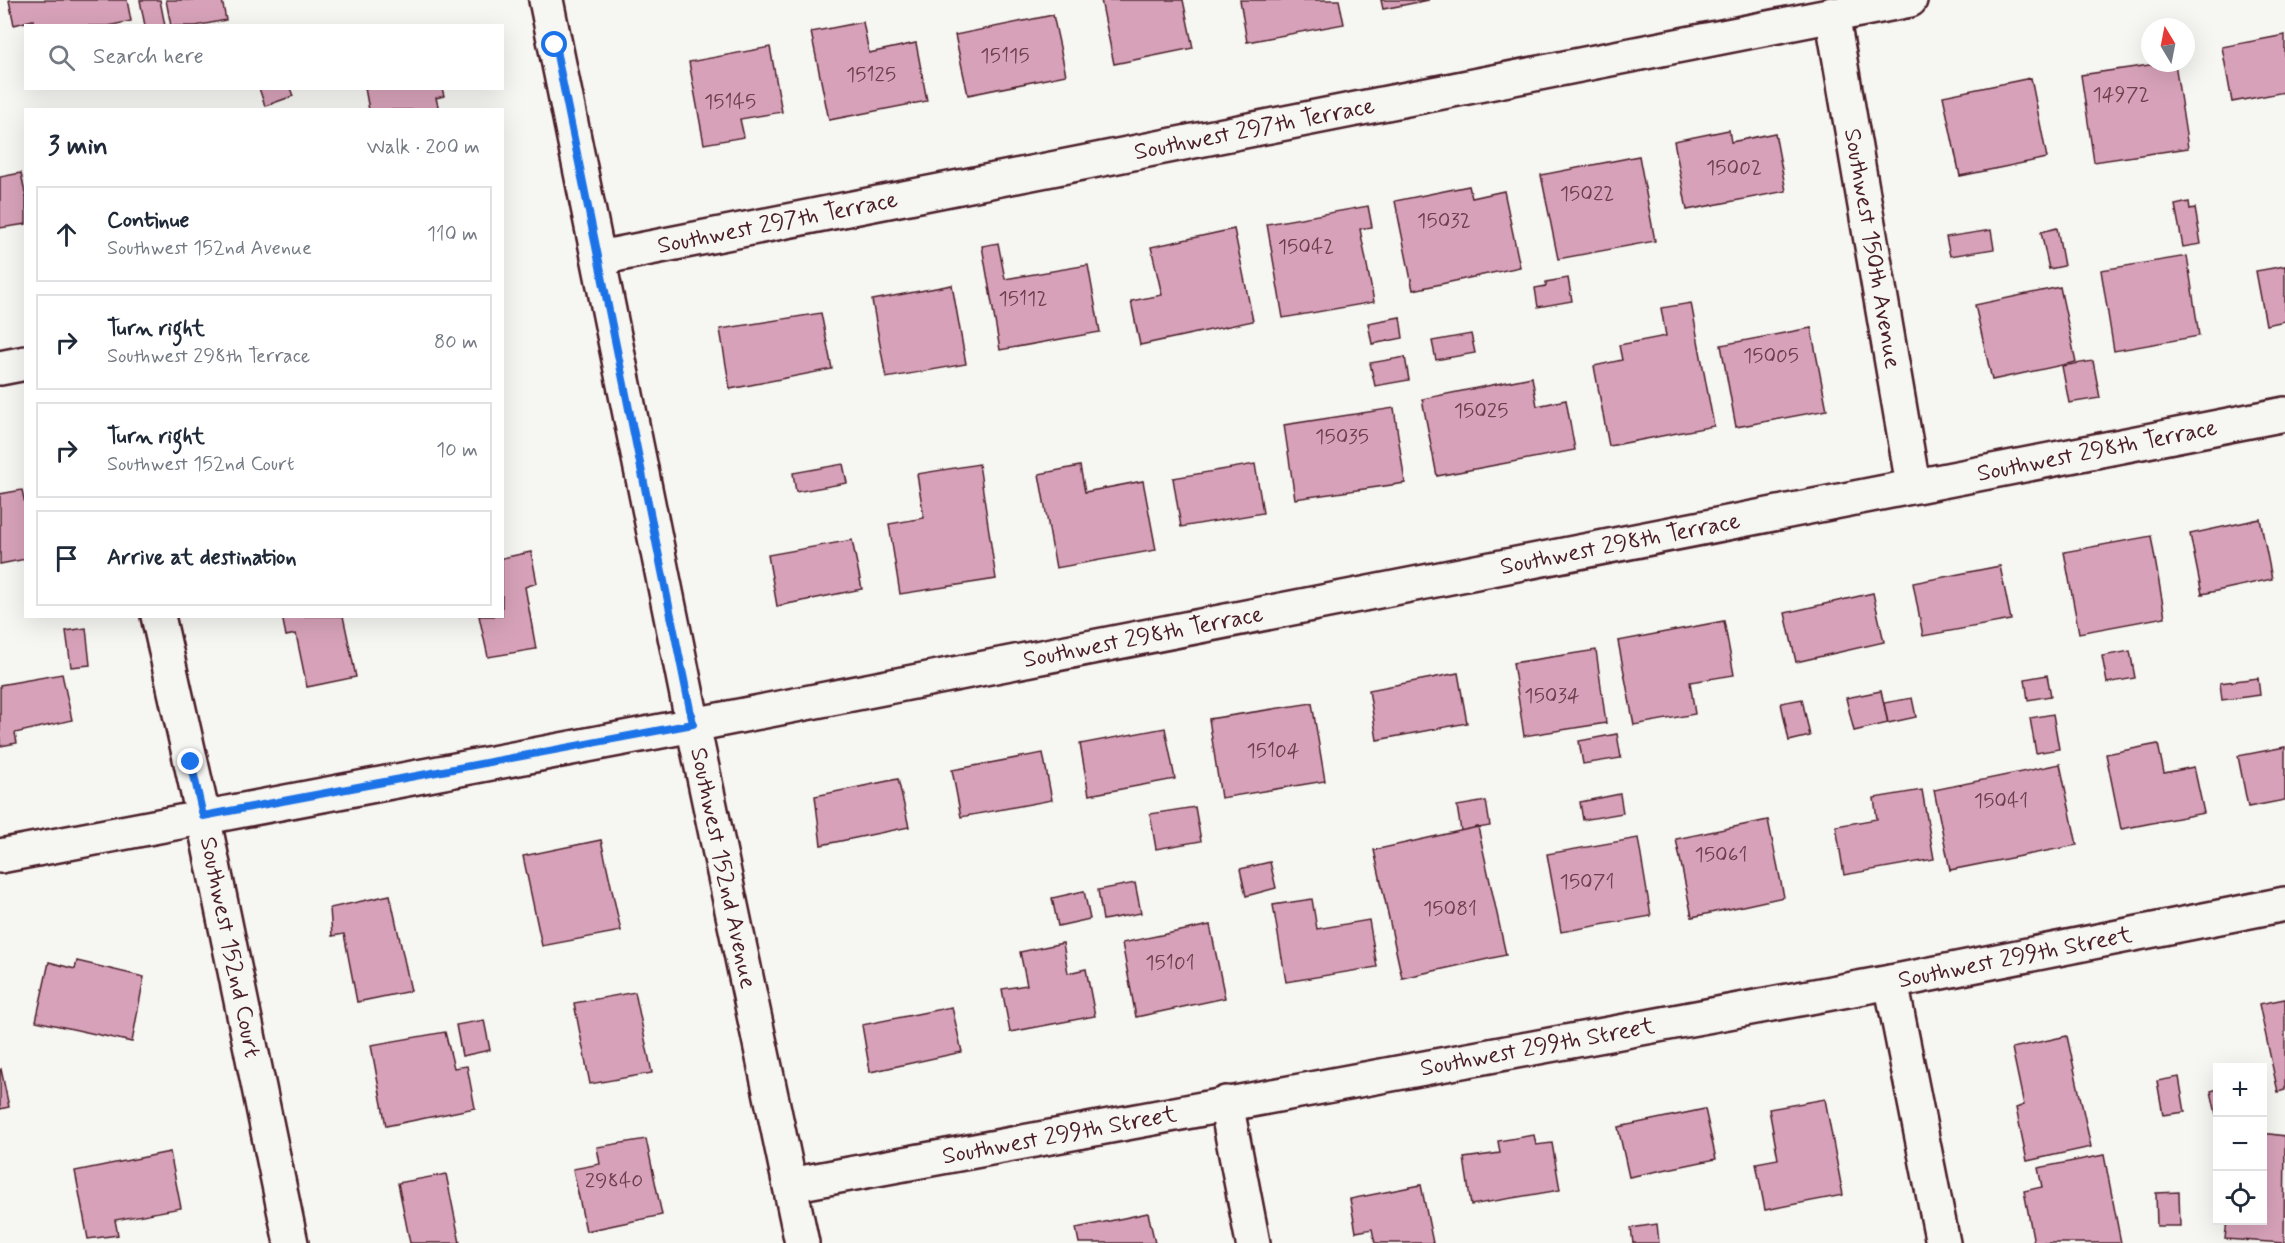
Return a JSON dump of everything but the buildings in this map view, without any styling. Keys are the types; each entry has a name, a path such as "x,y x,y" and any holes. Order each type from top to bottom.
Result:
{"street":[{"name":"Southwest 152nd Avenue","path":"546,0 693,724 802,1243"},
{"name":"Southwest 297th Terrace","path":"599,258 1910,0"},
{"name":"Southwest 150th Avenue","path":"1832,14 1913,485"},
{"path":"0,368 24,363"},
{"name":"Southwest 298th Terrace","path":"0,856 693,724 2285,414"},
{"name":"Southwest 152nd Court","path":"158,618 203,816 291,1243"},
{"name":"Southwest 299th Street","path":"790,1185 1891,982 2285,904"},
{"path":"1891,982 1943,1243"},
{"path":"1226,1103 1253,1243"}],"route":[{"path":"191,762 203,816 693,724 555,45"}]}
